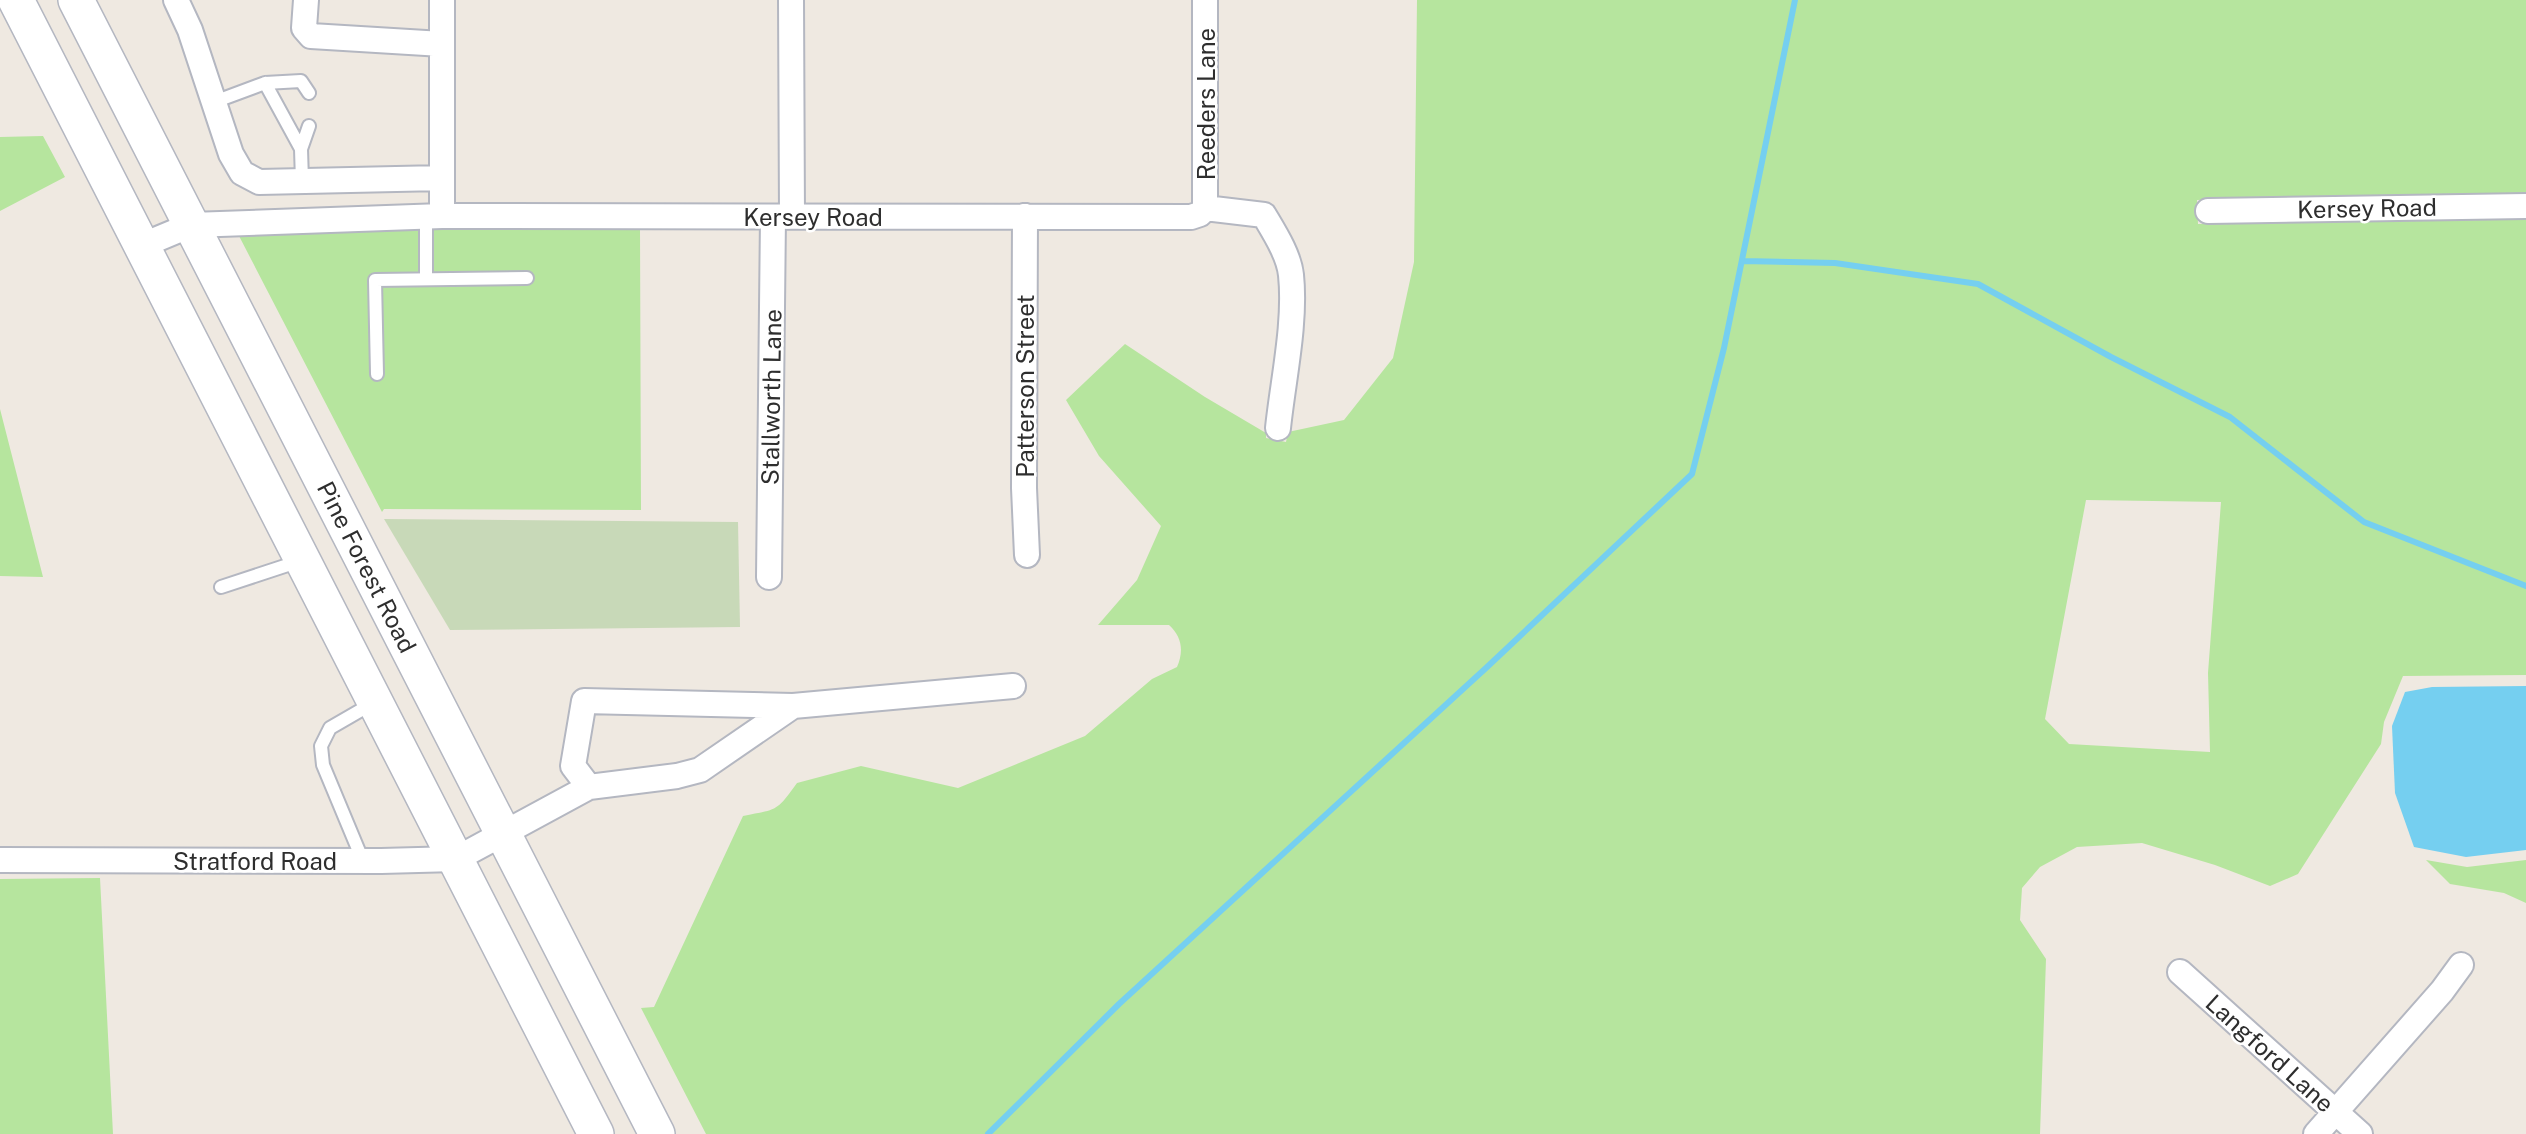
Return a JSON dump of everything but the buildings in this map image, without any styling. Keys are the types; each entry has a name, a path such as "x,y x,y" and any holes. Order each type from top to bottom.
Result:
{"main road":[{"path":"16,0 596,1134"},
{"name":"Pine Forest Road","path":"76,0 657,1134"}],"street":[{"path":"176,0 190,30 230,154 242,173 258,182 442,178"},
{"path":"306,0 304,28 311,36 442,44"},
{"path":"434,216 442,178 442,0"},
{"name":"Stallworth Lane","path":"769,577 791,0"},
{"name":"Reeders Lane","path":"1205,0 1205,208"},
{"name":"Kersey Road","path":"2208,211 2526,206"},
{"name":"Kersey Road","path":"143,245 191,225 434,216 1191,216 1200,215 1205,208 1264,215 1291,272 1291,314 1278,428"},
{"name":"Patterson Street","path":"1025,216 1024,488 1027,555"},
{"path":"793,706 700,770 677,776 589,787 573,766 584,701 793,706 1013,686"},
{"name":"Stratford Road","path":"0,859 456,859 589,787"},
{"path":"2316,1134 2442,991 2461,965"},
{"name":"Langford Lane","path":"2180,972 2360,1134"}],"lane":[{"path":"214,102 265,83 301,81 309,93"},
{"path":"265,83 301,149"},
{"path":"302,181 301,149 309,126"},
{"path":"426,278 434,216"},
{"path":"377,374 375,280 527,278"},
{"path":"221,587 303,560"},
{"path":"363,861 323,765 321,746 330,728 376,702"}],"green space":[{"path":"1417,0 2526,0 2526,194 2197,200 2198,224 2526,218 2526,675 2403,676 2384,722 2381,744 2298,874 2270,886 2215,865 2142,843 2077,847 2040,867 2022,888 2020,920 2046,959 2040,1134 706,1134 641,1008 654,1007 743,816 775,808 797,783 861,766 958,788 1085,736 1152,679 1177,667 1181,655 1180,644 1177,634 1169,625 1098,625 1137,580 1161,526 1099,456 1066,400 1125,344 1205,397 1266,433 1266,438 1286,442 1288,432 1344,420 1393,358 1414,262","holes":["2086,500 2221,502 2208,673 2210,752 2069,744 2045,719"]},
{"path":"43,136 65,177 0,211 0,137"},
{"path":"442,228 640,229 641,510 384,509 382,512 238,234"},
{"path":"0,409 43,577 0,576"},
{"path":"384,519 738,522 740,627 450,630"},
{"path":"2426,860 2467,867 2526,860 2526,903 2504,893 2450,884"},
{"path":"100,878 113,1134 0,1134 0,879"}],"water":[{"path":"2526,686 2526,850 2466,857 2414,847 2395,793 2392,726 2405,692 2432,687"}],"waterway":[{"path":"988,1134 1119,1004 1486,668 1692,474 1724,348 1795,0"},
{"path":"1742,261 1835,263 1978,284 2111,357 2230,417 2364,522 2526,586"}]}
